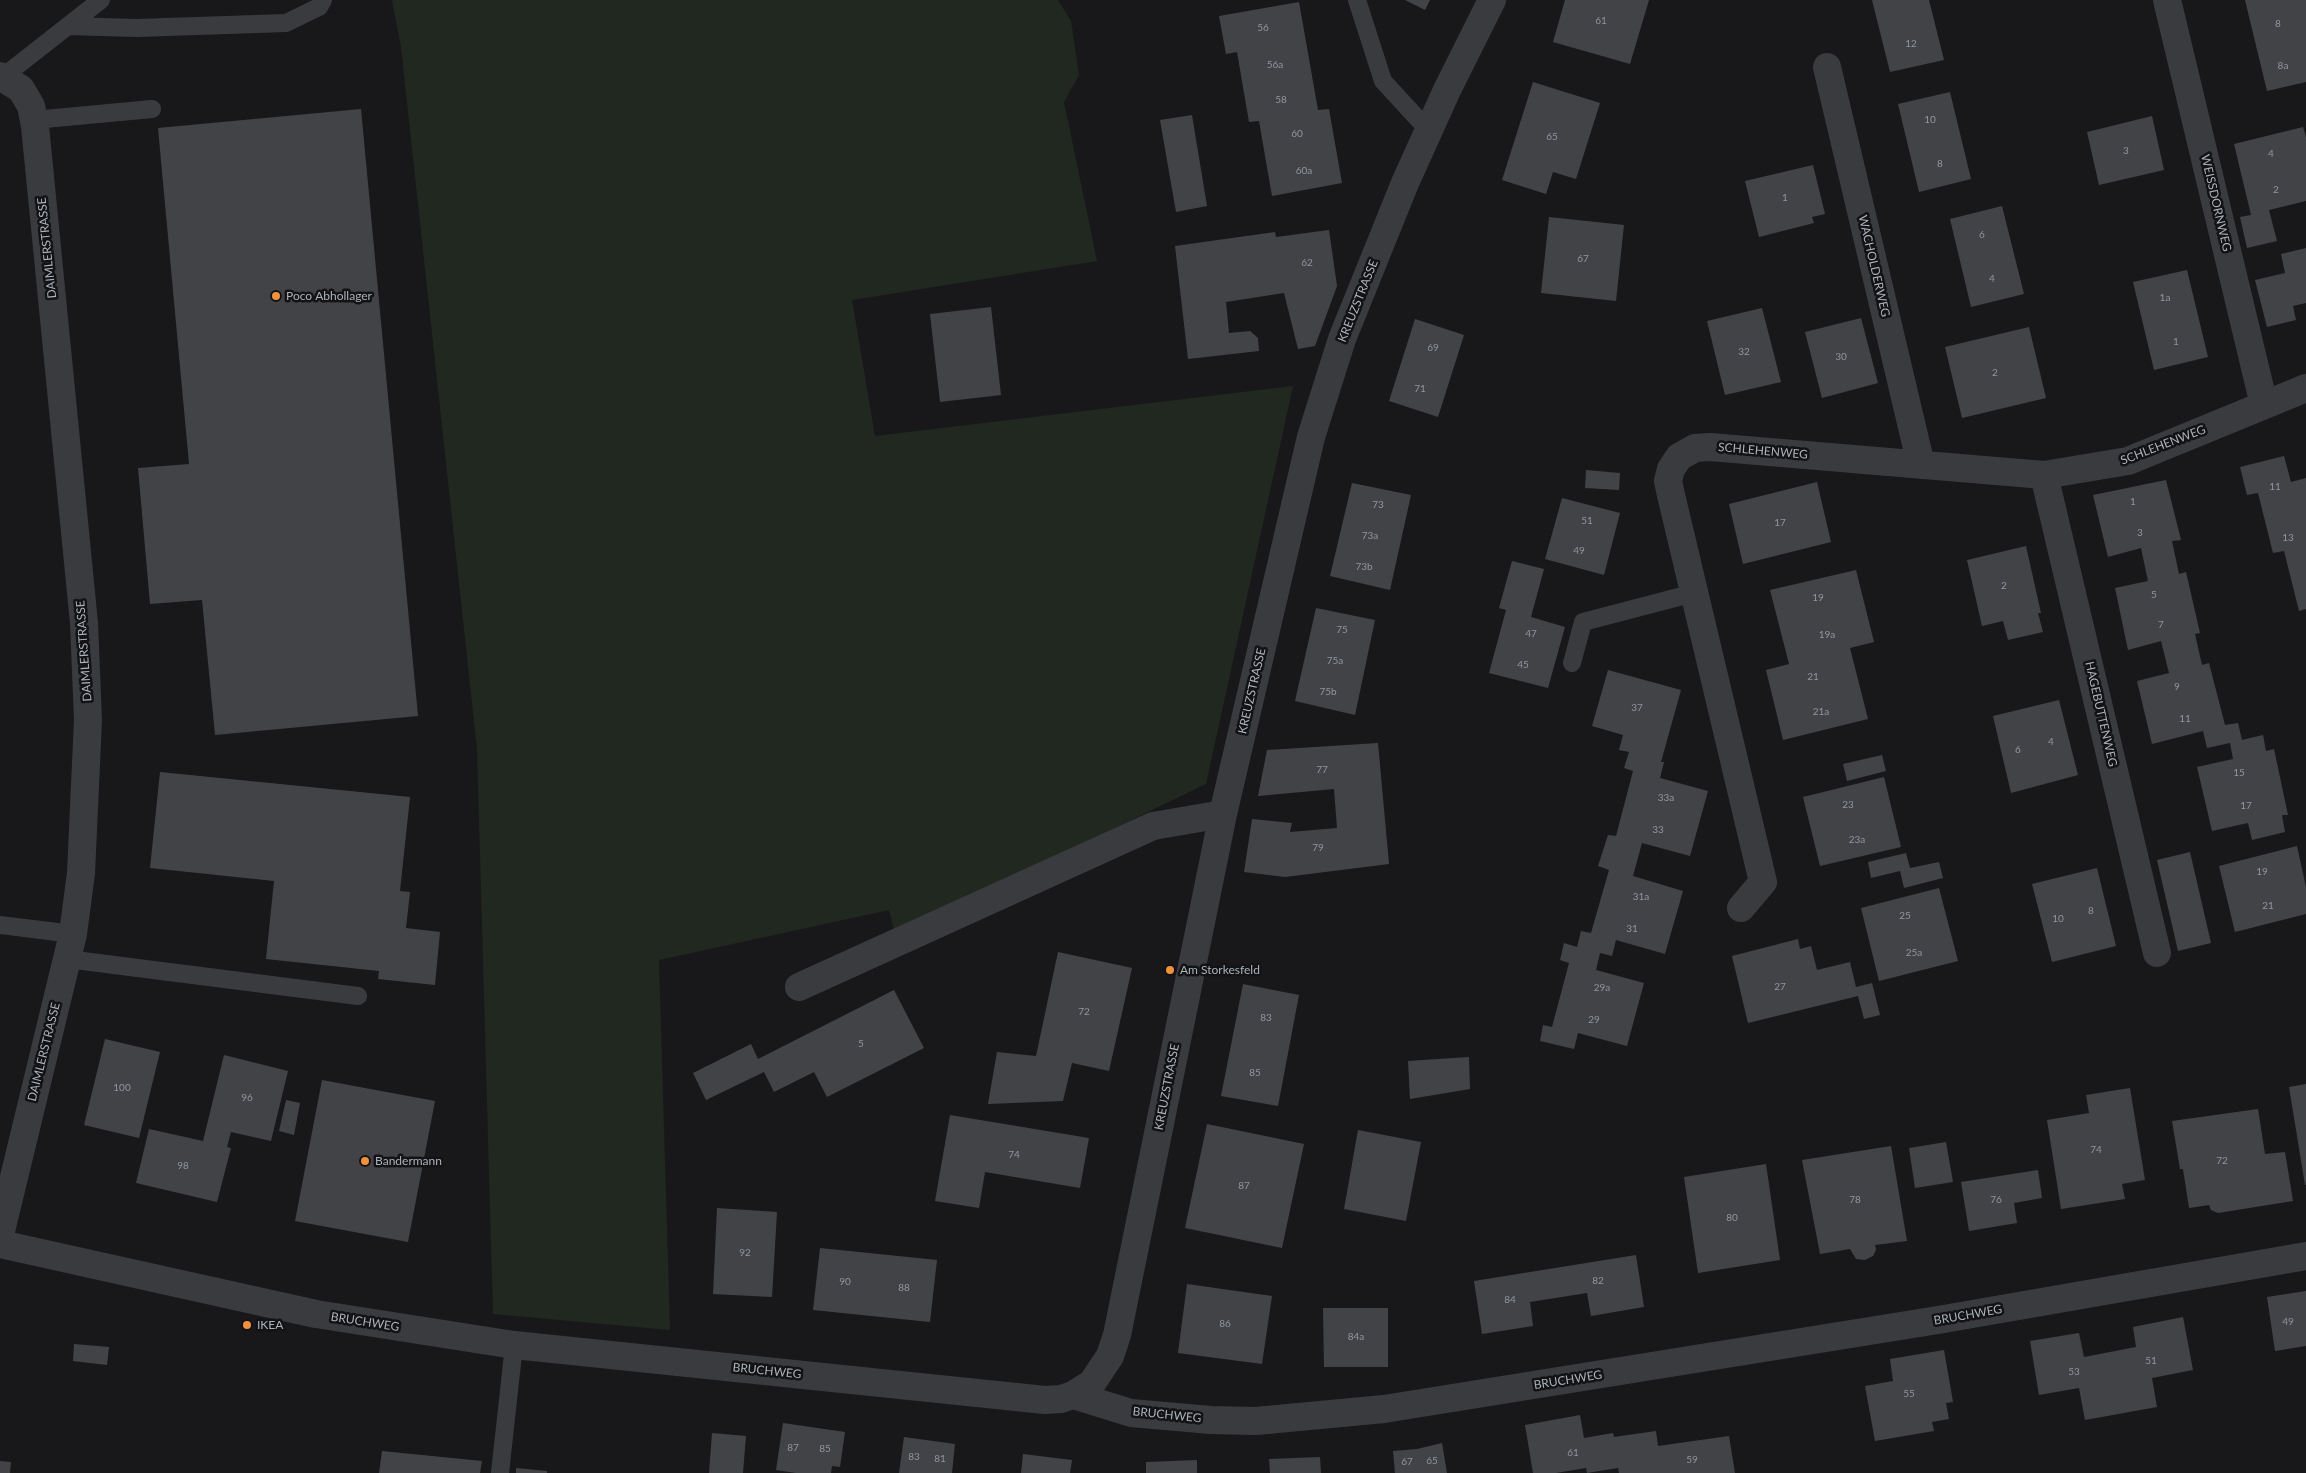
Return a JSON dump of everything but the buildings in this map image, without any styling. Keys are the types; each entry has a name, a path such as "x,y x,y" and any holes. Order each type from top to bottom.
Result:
{"street":[{"name":"KREUZSTRASSE","path":"1073,1395 1092,1383 1101,1372 1110,1356 1117,1336 1223,814 1310,437 1342,339 1428,131 1492,0"},
{"name":"WEISSDORNWEG","path":"2167,0 2264,405"},
{"name":"WACHOLDERWEG","path":"1827,67 1921,465"},
{"name":"DAIMLERSTRASSE","path":"0,1235 70,946 82,855 88,710 83,614 34,120 31,106 21,89 2,76"},
{"name":"SCHLEHENWEG","path":"1741,908 1763,882 1668,481 1672,469 1680,457 1695,448 1710,447 2044,475 2128,460 2306,388"},
{"name":"HAGEBUTTENWEG","path":"2044,475 2157,953"},
{"path":"799,987 1153,826 1223,814"},
{"name":"BRUCHWEG","path":"0,1244 316,1314 514,1345 1045,1400 1061,1399 1073,1395 1131,1412 1211,1420 1256,1421 1384,1409 1948,1318 2306,1256"}],"lane":[{"path":"2,76 101,0"},
{"path":"68,26 137,28 286,23 319,7 323,0"},
{"path":"1357,0 1383,81 1428,131"},
{"path":"34,120 152,109"},
{"path":"1572,663 1583,622 1694,593"},
{"path":"0,925 70,946 358,996"},
{"path":"500,1473 514,1345"}],"shaded area":[{"path":"392,0 1058,0 1071,21 1079,75 1064,102 1097,261 852,300 875,436 1293,386 1206,784 895,934 889,910 659,960 670,1330 493,1314 477,749 401,47"}],"place":[{"name":"Poco Abhollager","path":"276,296"},
{"name":"Am Storkesfeld","path":"1170,970"},
{"name":"Bandermann","path":"365,1161"},
{"name":"IKEA","path":"247,1325"}]}
